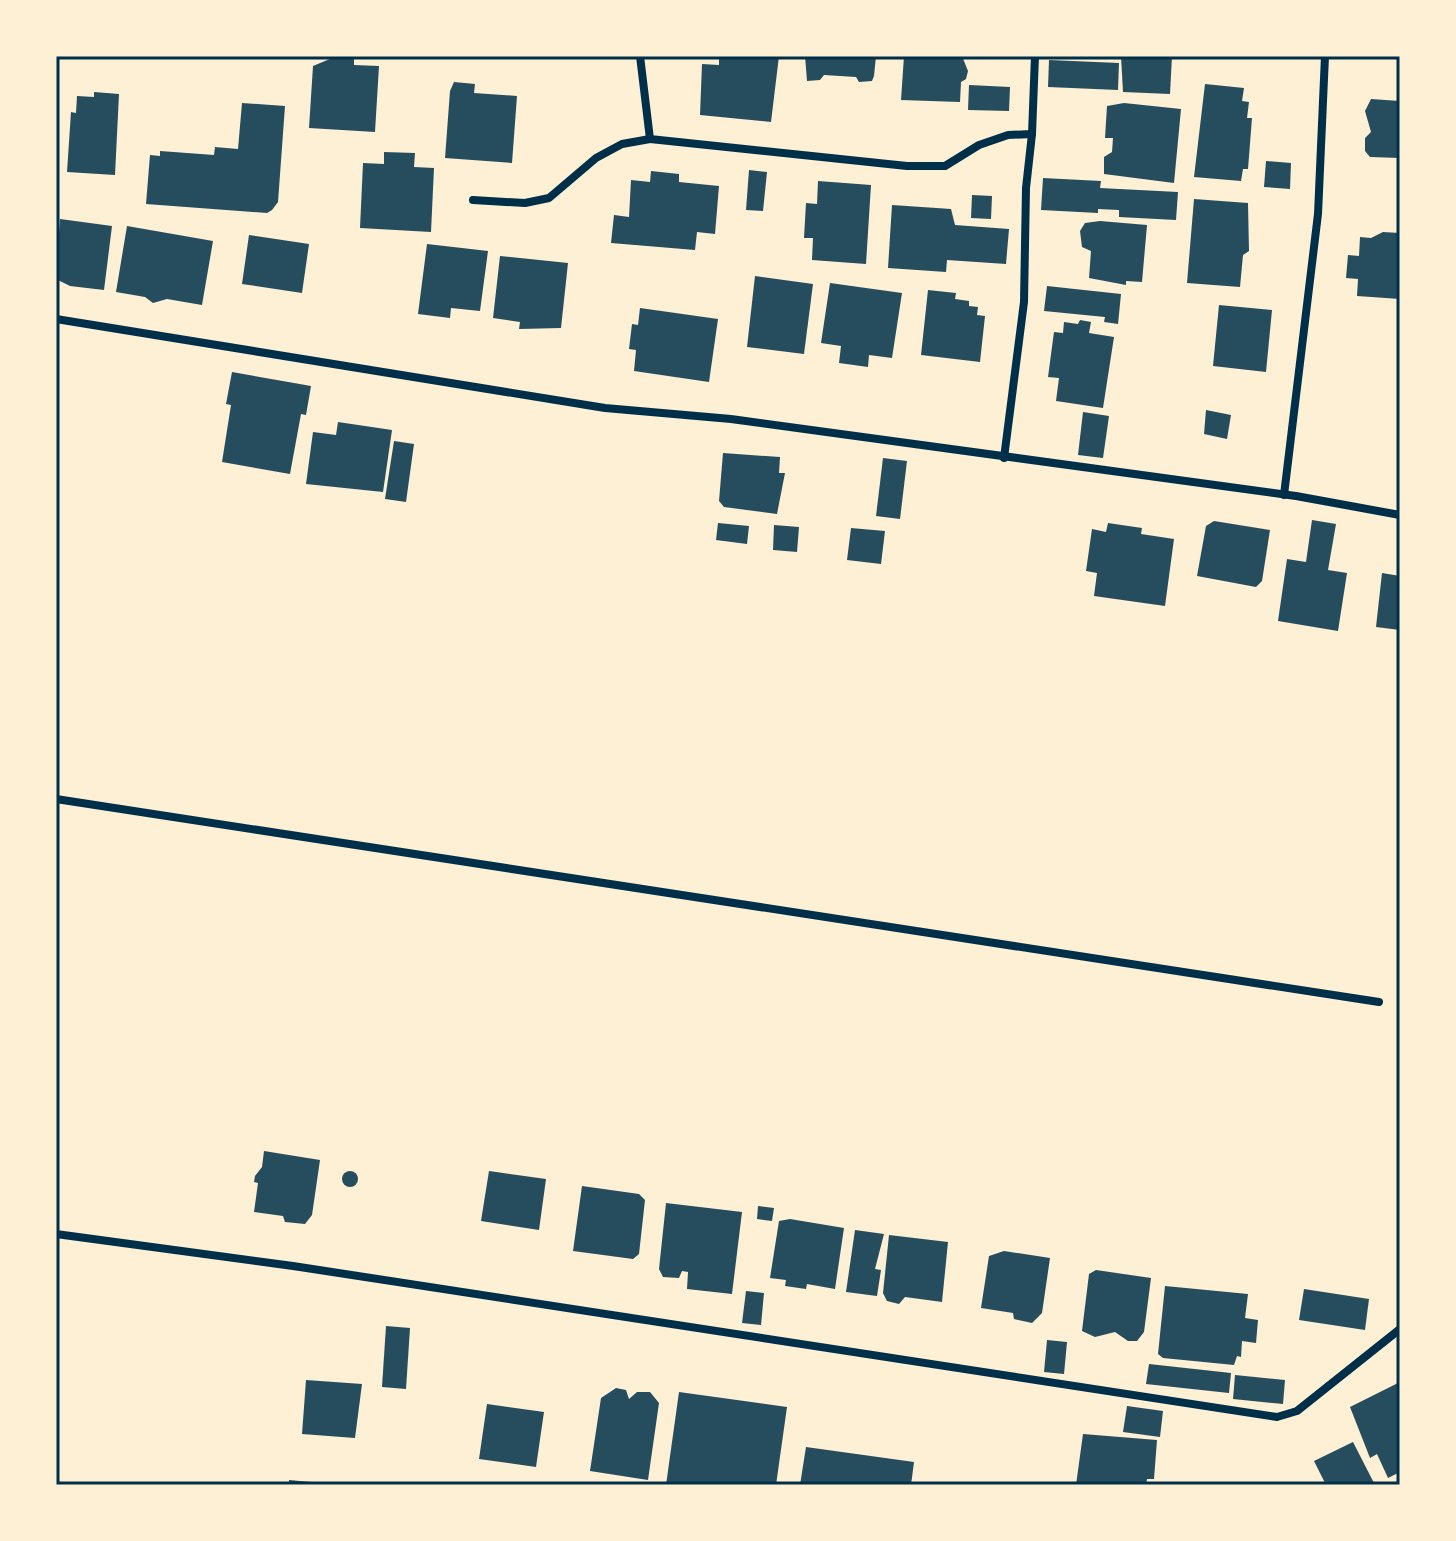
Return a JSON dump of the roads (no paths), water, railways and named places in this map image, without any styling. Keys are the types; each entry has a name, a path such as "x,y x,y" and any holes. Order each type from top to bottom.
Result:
{"street":[{"path":"640,56 650,139"},
{"path":"1004,458 1024,302 1026,188 1035,56"},
{"path":"1284,495 1318,214 1325,56"},
{"path":"473,200 525,203 549,198 596,158 622,144 650,139 907,166 945,166 979,145 1008,135 1032,134"},
{"path":"56,319 605,408 731,419 1284,495 1400,515"},
{"path":"56,799 1379,1002"},
{"path":"56,1234 293,1266 1277,1417 1297,1411 1400,1329"}]}
